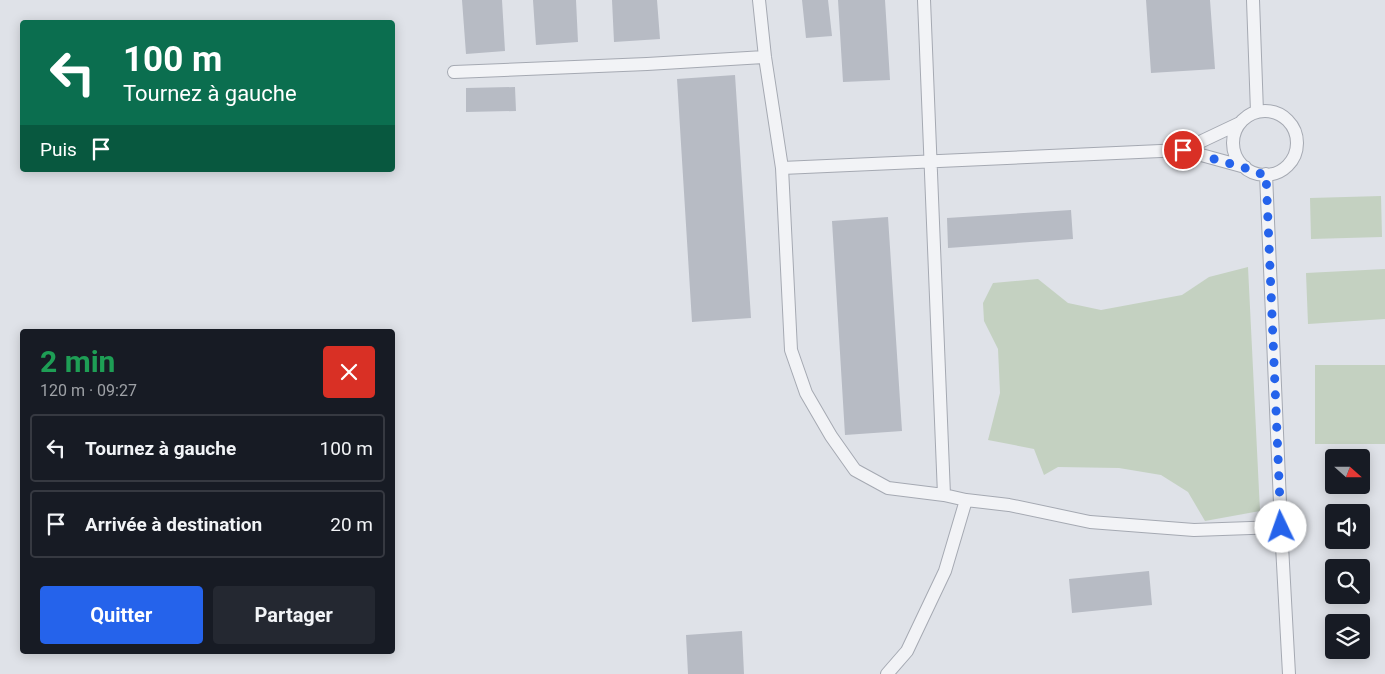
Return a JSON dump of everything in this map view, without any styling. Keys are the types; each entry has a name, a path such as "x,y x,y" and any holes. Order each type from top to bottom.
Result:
{"lane":[{"path":"759,0 765,57 782,168 791,350 806,393 831,436 855,470 888,488 944,495 966,500 1009,504 1090,522 1194,530 1281,527"},
{"path":"924,0 944,495"},
{"path":"1252,0 1257,112"},
{"path":"454,72 765,57"},
{"path":"782,168 1183,150 1245,168 1255,173 1266,174 1279,171 1290,163 1296,152 1297,140 1294,128 1286,118 1272,111 1257,112 1248,116 1240,123 1183,150"},
{"path":"1240,123 1235,134 1234,146 1238,158 1245,168"},
{"path":"1266,174 1289,674"},
{"path":"886,674 907,651 945,571 966,500"}],"green space":[{"path":"1381,196 1382,237 1311,239 1310,198"},
{"path":"1248,267 1260,511 1205,521 1188,492 1161,475 1119,468 1058,467 1044,475 1034,449 988,440 1000,393 998,349 984,321 983,303 993,283 1038,279 1068,303 1101,310 1182,295 1209,277"},
{"path":"1385,269 1385,319 1308,324 1306,273"},
{"path":"1315,365 1385,365 1385,444 1315,444"}],"building":[{"path":"462,0 502,0 505,51 466,54"},
{"path":"533,0 576,0 578,42 536,45"},
{"path":"612,0 657,0 660,39 614,42"},
{"path":"802,0 828,0 832,36 806,38"},
{"path":"838,0 885,0 890,80 843,82"},
{"path":"1146,0 1210,0 1215,69 1151,73"},
{"path":"735,75 751,318 692,322 677,79"},
{"path":"515,87 516,111 466,112 466,88"},
{"path":"1071,210 1073,239 948,248 947,218"},
{"path":"888,217 902,431 845,435 832,221"},
{"path":"1149,571 1152,605 1072,613 1069,579"},
{"path":"742,631 744,674 688,674 686,635"}],"route":[{"path":"1183,150 1245,168 1255,173 1266,174 1281,527"}]}
